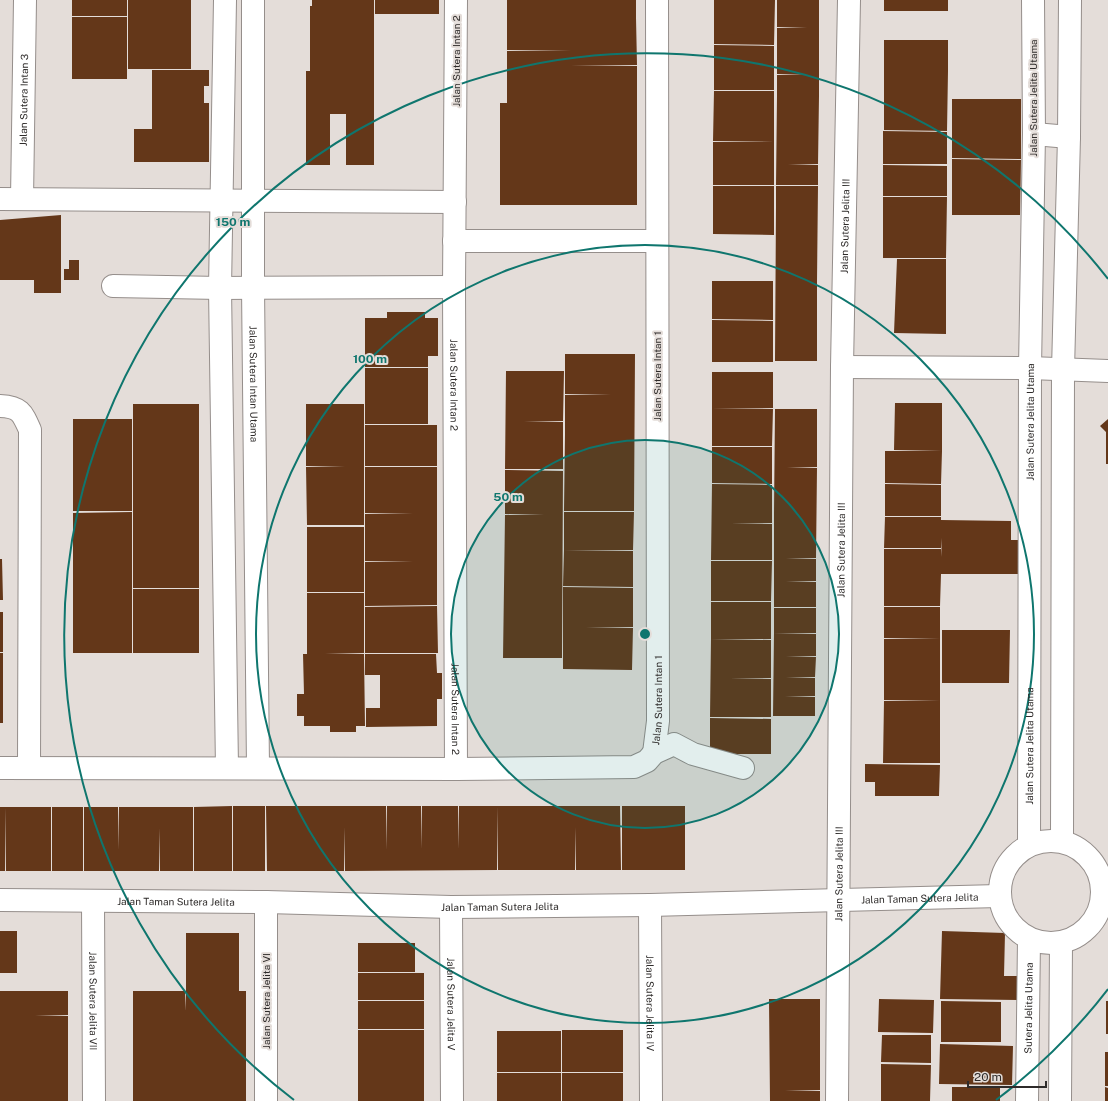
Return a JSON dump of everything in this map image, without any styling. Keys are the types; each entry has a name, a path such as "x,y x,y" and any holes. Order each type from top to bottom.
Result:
{"street":[{"name":"Jalan Sutera Intan 3","path":"22,199 25,0"},
{"path":"225,0 220,288 227,768"},
{"name":"Jalan Sutera Intan Utama","path":"253,0 253,287 258,768"},
{"name":"Jalan Sutera Intan 2","path":"456,0 454,241 456,769"},
{"name":"Jalan Sutera Intan 1","path":"654,753 658,721 656,241 657,0"},
{"name":"Jalan Sutera Jelita III","path":"837,1101 842,368 849,0"},
{"name":"Jalan Sutera Jelita Utama","path":"1029,845 1030,368 1034,134 1033,0"},
{"path":"1062,841 1063,370 1069,137 1070,0"},
{"path":"1034,134 1069,137"},
{"path":"0,199 455,202"},
{"path":"454,241 656,241"},
{"path":"113,286 220,288 454,287"},
{"path":"842,368 1030,368 1108,371"},
{"path":"0,406 13,407 23,414 30,430 29,768"},
{"path":"0,768 456,769 634,767 647,761 654,753 674,744 693,754 743,768"},
{"path":"1045,840 1062,841 1076,846 1088,855 1096,867 1102,881 1105,895 1099,912 1090,926 1077,937 1061,943 1044,943 1029,939 1017,931 1008,921 1002,910 999,896 1002,876 1012,857 1029,845 1045,840"},
{"name":"Jalan Taman Sutera Jelita","path":"0,900 93,902 266,902 451,907 650,905 999,896"},
{"name":"Jalan Sutera Jelita VII","path":"93,902 94,1101"},
{"name":"Jalan Sutera Jelita VI","path":"266,902 266,1101"},
{"name":"Jalan Sutera Jelita IV","path":"650,905 651,1101"},
{"name":"Jalan Sutera Jelita V","path":"451,907 452,1101"},
{"name":"Sutera Jelita Utama","path":"1026,1101 1029,939"},
{"path":"1060,1101 1061,943"}],"building":[{"path":"72,0 127,0 127,16 72,16"},
{"path":"128,0 191,0 191,69 128,69"},
{"path":"312,0 374,0 374,165 346,165 346,114 330,114 330,165 306,165 306,71 310,71 310,6 312,6"},
{"path":"375,0 439,0 439,14 375,14"},
{"path":"507,0 636,0 637,65 571,65 637,66 637,205 500,205 500,103 507,103 507,51 571,50 507,50"},
{"path":"714,0 775,0 774,45 714,44"},
{"path":"777,0 819,0 819,96 777,96 777,75 806,75 777,74 777,28 807,27 777,27"},
{"path":"884,0 948,0 948,11 884,11"},
{"path":"72,17 127,17 127,79 72,79"},
{"path":"884,40 948,40 947,131 884,130"},
{"path":"714,45 774,46 774,90 714,90"},
{"path":"152,70 209,70 209,86 204,86 204,103 209,103 209,162 134,162 134,129 152,129"},
{"path":"714,91 774,91 774,142 713,141"},
{"path":"777,96 819,96 818,164 788,165 818,165 818,185 776,185"},
{"path":"952,99 1021,99 1021,159 952,158"},
{"path":"883,131 947,132 947,164 883,164"},
{"path":"713,142 774,142 774,185 713,185"},
{"path":"952,159 1021,160 1020,215 952,215"},
{"path":"883,165 947,166 947,196 883,196"},
{"path":"713,186 774,186 774,235 713,234"},
{"path":"776,186 818,186 817,361 775,361"},
{"path":"883,197 947,197 946,258 883,258"},
{"path":"61,215 61,293 34,293 34,280 0,280 0,220"},
{"path":"897,259 946,259 946,334 894,333"},
{"path":"69,260 79,260 79,280 64,280 64,269 69,269"},
{"path":"712,281 773,281 773,320 712,319"},
{"path":"387,312 425,312 425,318 438,318 438,356 428,356 428,367 365,367 365,318 387,318"},
{"path":"712,320 773,321 773,362 712,362"},
{"path":"565,354 635,354 634,511 564,511 565,395 611,395 565,394"},
{"path":"365,368 428,368 428,424 365,424"},
{"path":"506,371 564,371 563,421 524,421 563,422 563,469 505,469"},
{"path":"712,372 773,372 773,408 712,408"},
{"path":"895,403 942,403 942,451 894,450"},
{"path":"133,404 199,404 199,588 133,588"},
{"path":"306,404 364,404 364,525 307,525 306,467 345,467 306,466"},
{"path":"712,408 773,409 772,446 712,446"},
{"path":"775,409 817,409 817,467 787,467 817,468 816,558 786,558 816,559 816,581 786,581 816,582 816,607 774,607"},
{"path":"73,419 132,419 132,511 73,511"},
{"path":"1108,419 1108,464 1106,464 1106,432 1100,426"},
{"path":"365,425 437,425 437,466 365,466"},
{"path":"712,447 772,447 772,484 712,483"},
{"path":"885,451 942,451 941,484 885,483"},
{"path":"365,467 437,467 437,605 365,606 365,562 413,561 365,561 365,514 413,514 365,513"},
{"path":"505,470 563,471 562,658 503,658 505,515 544,514 505,514"},
{"path":"712,484 772,485 772,523 731,523 772,524 772,560 711,560"},
{"path":"885,484 941,485 941,516 885,516"},
{"path":"132,512 132,653 73,653 73,513"},
{"path":"564,512 634,512 633,550 564,550"},
{"path":"885,517 941,517 941,520 1011,521 1011,540 1022,540 1022,574 941,574 940,606 884,606 884,549 941,549 941,557 942,538 941,548 884,548"},
{"path":"307,527 364,527 364,592 307,592"},
{"path":"564,550 633,551 633,587 563,586"},
{"path":"0,559 2,559 3,600 0,600"},
{"path":"711,561 772,561 771,601 711,601"},
{"path":"563,587 633,588 633,627 586,628 633,628 632,670 563,669"},
{"path":"133,589 199,589 199,653 133,653"},
{"path":"307,593 364,593 364,653 325,654 364,654 365,726 356,726 356,732 330,732 330,726 304,726 304,716 297,716 297,694 304,694 303,654 307,654"},
{"path":"711,602 771,602 771,639 711,639"},
{"path":"437,606 438,653 365,653 365,607"},
{"path":"884,607 940,607 940,639 884,638"},
{"path":"774,608 816,608 816,633 774,633"},
{"path":"0,612 3,612 3,652 0,652"},
{"path":"942,630 1010,630 1009,683 942,683"},
{"path":"774,633 816,634 816,656 786,656 816,657 815,677 786,677 815,678 815,696 785,696 815,697 815,716 773,716"},
{"path":"711,639 771,640 771,678 730,678 771,679 771,717 710,717"},
{"path":"884,639 940,639 940,701 884,700"},
{"path":"0,653 3,653 3,723 0,723"},
{"path":"365,654 436,654 437,673 442,673 442,699 437,699 437,726 366,727 366,708 380,708 380,675 365,675"},
{"path":"884,701 940,701 940,763 883,763"},
{"path":"710,718 771,719 771,754 710,754"},
{"path":"865,764 940,765 939,796 875,796 875,782 865,782"},
{"path":"232,806 232,871 194,871 194,807"},
{"path":"233,806 265,806 265,871 233,871"},
{"path":"266,806 386,806 387,850 387,806 421,806 422,849 422,806 458,806 459,849 459,806 497,806 497,870 345,871 344,827 344,871 267,871"},
{"path":"497,806 620,806 621,870 576,870 575,827 575,870 498,870"},
{"path":"622,806 685,806 685,870 622,870"},
{"path":"0,807 5,807 5,871 0,871"},
{"path":"5,807 51,807 51,871 6,871"},
{"path":"52,807 83,807 83,871 52,871"},
{"path":"84,807 118,807 118,850 119,807 193,807 193,871 160,871 159,828 159,871 84,871"},
{"path":"0,931 17,931 17,973 0,973"},
{"path":"942,931 1005,933 1004,976 1021,976 1021,1000 940,999"},
{"path":"186,933 239,933 239,991 246,991 246,1101 133,1101 133,991 185,991 186,1011"},
{"path":"358,943 415,943 415,972 358,972"},
{"path":"358,973 424,973 424,1000 358,1000"},
{"path":"0,991 68,991 68,1015 35,1015 68,1016 68,1101 0,1101"},
{"path":"769,999 820,999 820,1090 785,1091 820,1091 820,1101 770,1101"},
{"path":"879,999 934,1000 933,1033 878,1032"},
{"path":"358,1001 424,1001 424,1029 358,1029"},
{"path":"941,1001 1001,1002 1001,1042 941,1042"},
{"path":"1106,1001 1108,1001 1108,1034 1106,1034"},
{"path":"358,1030 424,1030 424,1101 358,1101"},
{"path":"562,1030 623,1030 623,1072 562,1072"},
{"path":"497,1031 561,1031 561,1072 497,1072"},
{"path":"882,1035 931,1035 931,1063 881,1062"},
{"path":"940,1044 1013,1046 1012,1085 939,1084"},
{"path":"1105,1052 1108,1052 1108,1086 1105,1086"},
{"path":"881,1064 931,1065 930,1101 881,1101"},
{"path":"497,1073 561,1073 561,1101 497,1101"},
{"path":"562,1073 623,1073 623,1101 562,1101"},
{"path":"952,1087 1000,1087 1000,1101 952,1101"},
{"path":"1105,1087 1108,1088 1108,1101 1105,1101"}]}
